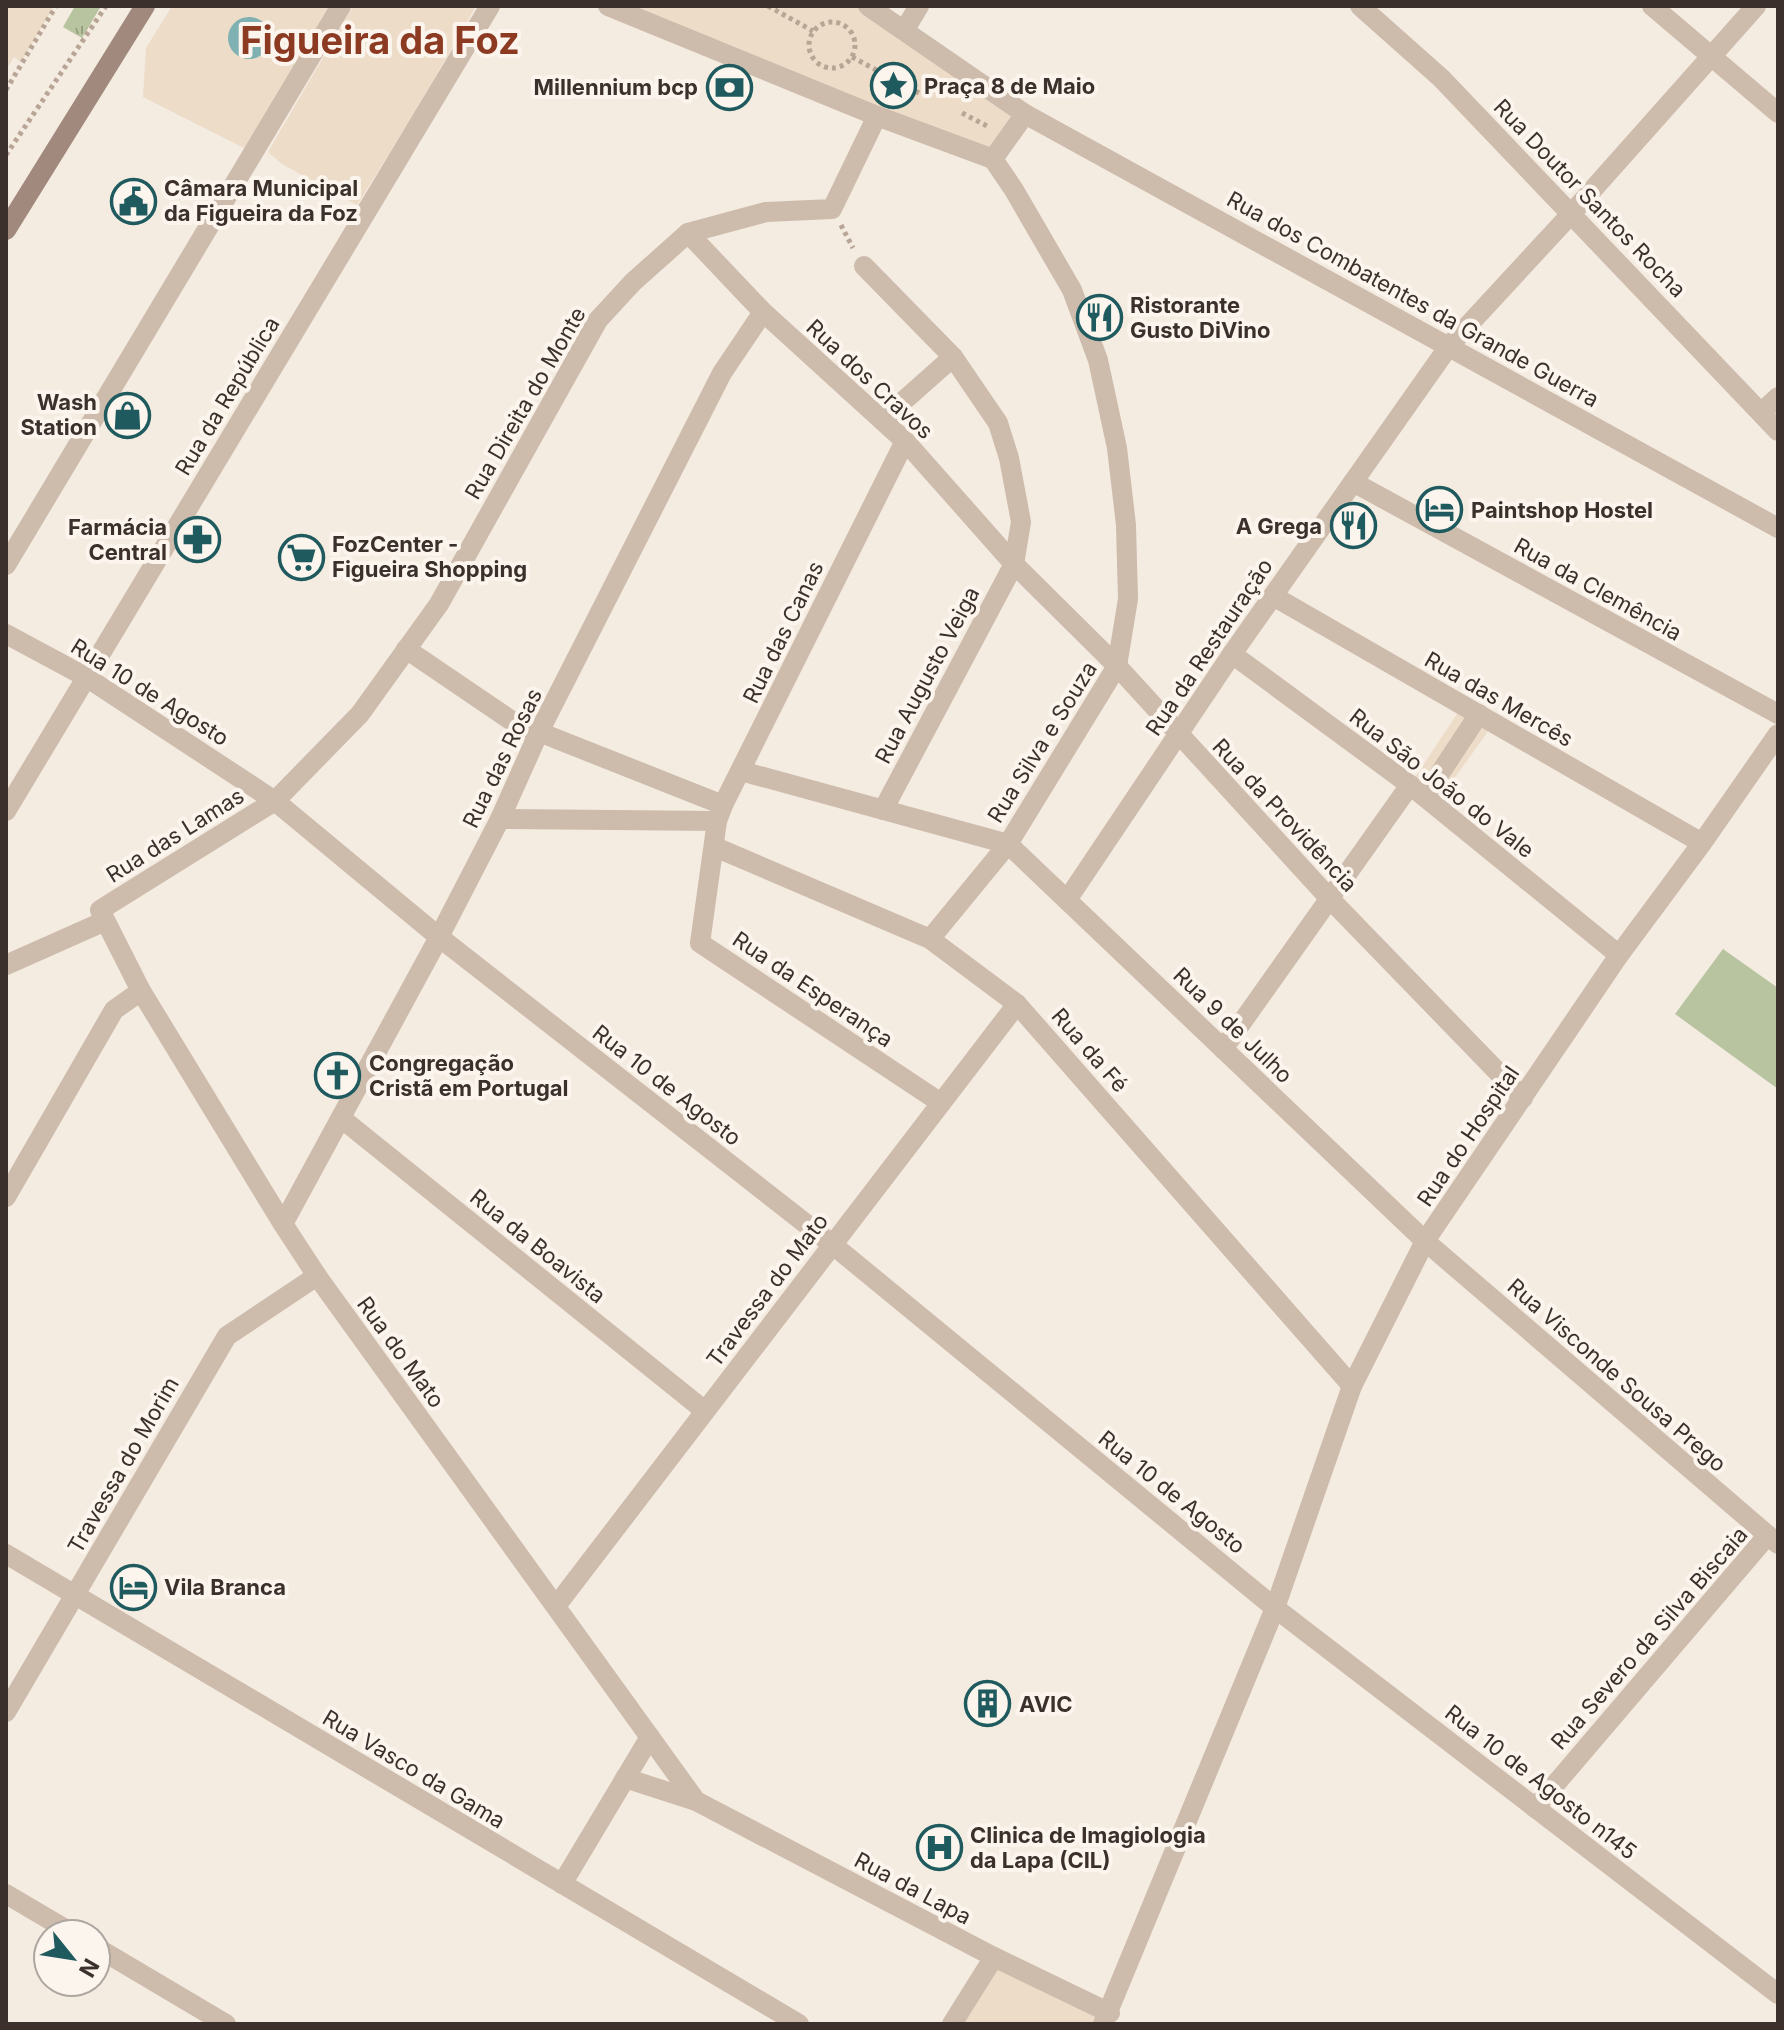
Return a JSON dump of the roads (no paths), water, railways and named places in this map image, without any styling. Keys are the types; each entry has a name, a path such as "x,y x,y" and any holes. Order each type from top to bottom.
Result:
{"main road":[{"path":"6,230 145,6"}],"street":[{"path":"6,565 341,6"},
{"name":"Rua da República","path":"6,811 490,6"},
{"path":"608,6 877,116 993,159 1072,290 1098,360 1117,448 1126,525 1128,599 1117,666"},
{"path":"868,6 1025,114 993,159"},
{"path":"905,29 919,6"},
{"name":"Rua Doutor Santos Rocha","path":"1360,6 1441,78 1778,431"},
{"path":"1652,6 1778,113"},
{"name":"Rua da Restauração","path":"1067,900 1232,654 1449,346 1756,6"},
{"name":"Rua dos Combatentes da Grande Guerra","path":"1025,114 1778,528"},
{"path":"688,233 766,212 832,209 877,116"},
{"name":"Rua dos Cravos","path":"688,233 763,312 905,441 1014,564"},
{"name":"Rua Direita do Monte","path":"275,801 360,714 439,604 598,320 633,282 688,233"},
{"name":"Rua Augusto Veiga","path":"864,266 953,357 998,423 1009,458 1021,522 1014,564 883,810"},
{"name":"Rua das Rosas","path":"283,1224 500,819 538,735 722,373 763,312"},
{"path":"882,420 953,357"},
{"path":"1762,412 1778,397"},
{"name":"Rua das Canas","path":"715,847 720,813 905,441"},
{"name":"Rua da Clemência","path":"1353,482 1778,714"},
{"name":"Rua da Providência","path":"1014,564 1117,666 1330,899 1523,1098"},
{"name":"Rua das Mercês","path":"1273,596 1702,843"},
{"name":"Rua 10 de Agosto","path":"6,634 86,677 275,801 439,937 833,1245 1275,1608"},
{"path":"406,649 538,735 720,813"},
{"name":"Rua São João do Vale","path":"1232,654 1418,790 1619,955"},
{"name":"Rua Silva e Souza","path":"930,939 1008,844 1117,666"},
{"path":"1223,1049 1330,899 1479,714"},
{"name":"Rua do Hospital","path":"1106,2018 1275,1608 1352,1386 1425,1241 1619,955 1778,734"},
{"path":"741,771 1008,844"},
{"name":"Rua das Lamas","path":"6,965 102,916 275,801"},
{"path":"500,819 720,813"},
{"name":"Rua 9 de Julho","path":"1008,844 1425,1241"},
{"name":"Rua da Fé","path":"715,847 930,939 1017,1004 1352,1386"},
{"name":"Rua da Esperança","path":"715,847 700,943 941,1103"},
{"name":"Rua do Mato","path":"102,916 141,991 317,1276 696,1801"},
{"path":"6,1197 114,1010 141,991"},
{"name":"Travessa do Mato","path":"556,1606 1017,1004"},
{"name":"Rua da Boavista","path":"341,1118 705,1411"},
{"name":"Rua Visconde Sousa Prego","path":"1425,1241 1773,1540"},
{"name":"Travessa do Morim","path":"6,1712 227,1336 317,1276"},
{"name":"Rua Severo da Silva Biscaia","path":"1535,1808 1773,1540"},
{"name":"Rua Vasco da Gama","path":"6,1554 799,2024"},
{"name":"Rua 10 de Agosto n145","path":"1275,1608 1778,1994"},
{"path":"562,1884 650,1737"},
{"name":"Rua da Lapa","path":"625,1778 696,1801 1106,2018"},
{"path":"6,1894 47,1918"},
{"path":"112,1956 226,2024"},
{"path":"952,2024 994,1957"}],"water":[{"path":"249,17 264,23 270,38 264,53 249,59 234,53 228,38 234,23"}],"place":[{"name":"Praça 8 de Maio","path":"893,86"},
{"name":"Millennium bcp","path":"729,87"},
{"name":"Câmara Municipal da Figueira da Foz","path":"133,201"},
{"name":"Ristorante Gusto DiVino","path":"1099,318"},
{"name":"Wash Station","path":"128,415"},
{"name":"Paintshop Hostel","path":"1440,510"},
{"name":"A Grega","path":"1353,526"},
{"name":"Farmácia Central","path":"198,540"},
{"name":"FozCenter - Figueira Shopping","path":"301,557"},
{"name":"Congregação Cristã em Portugal","path":"338,1076"},
{"name":"Vila Branca","path":"133,1587"},
{"name":"AVIC","path":"988,1704"},
{"name":"Clinica de Imagiologia da Lapa (CIL)","path":"939,1848"}],"district":[{"name":"Figueira da Foz","path":"380,40"}]}
